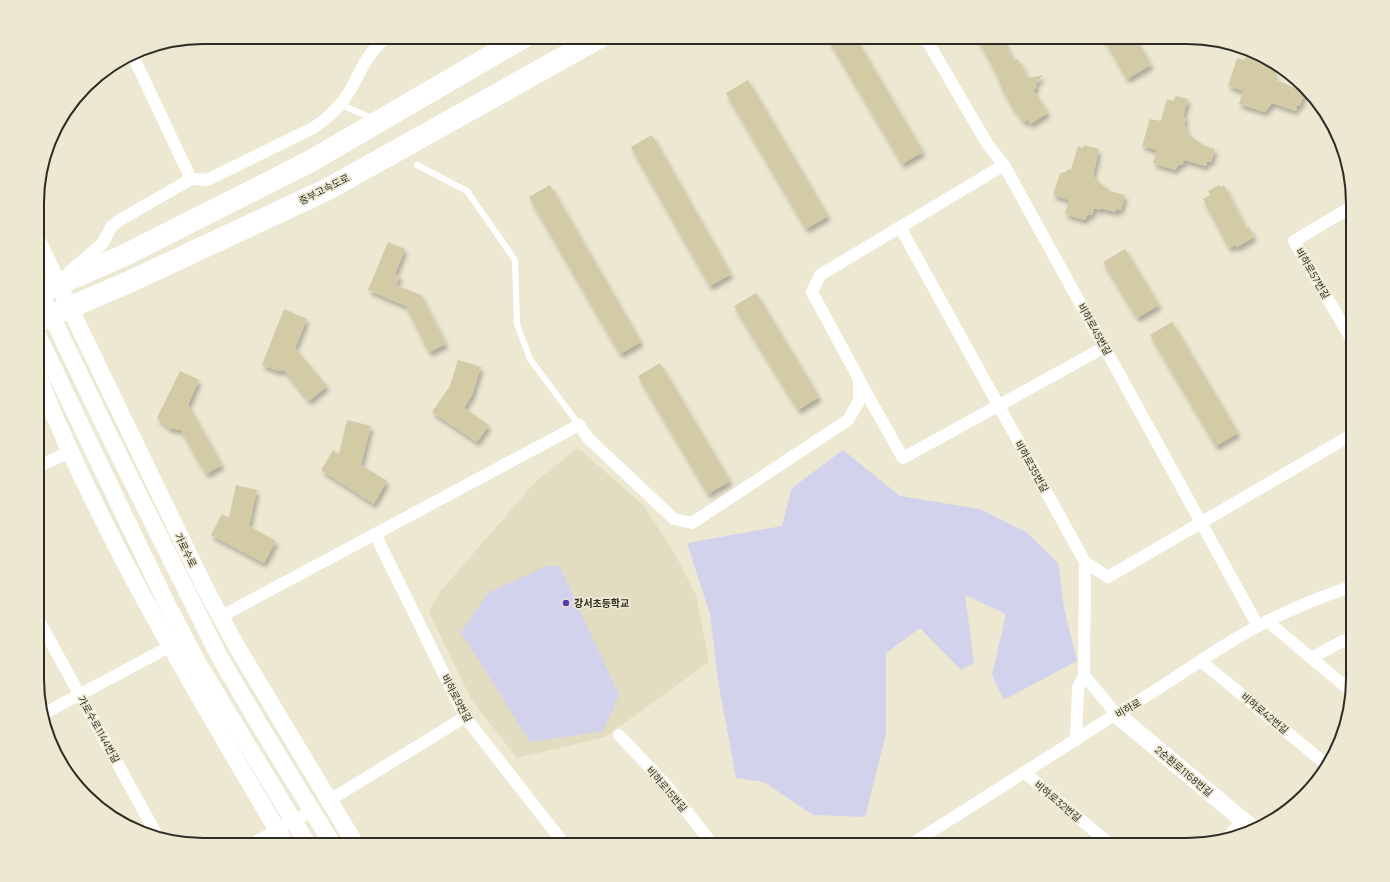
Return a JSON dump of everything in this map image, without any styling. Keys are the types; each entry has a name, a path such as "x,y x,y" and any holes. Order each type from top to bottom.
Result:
{"highway":[{"path":"44,291 125,255 309,162 512,44"},
{"name":"중부고속도로","path":"44,318 129,282 328,189 587,44"}],"main road":[{"name":"가로수로","path":"44,255 165,506 220,616 237,648 352,838"},
{"name":"가로수로","path":"44,300 218,654 329,838"},
{"path":"44,348 171,611 199,665 304,838"},
{"path":"44,390 70,452 268,837"},
{"name":"2순환로1168번길","path":"1116,714 1247,824"}],"street":[{"path":"57,282 102,244 112,226 120,220 191,179 207,180 314,128 325,120 348,93 369,53 380,44"},
{"name":"비하로45번길","path":"929,44 988,145 1004,165 1202,522 1263,623"},
{"path":"135,59 191,179"},
{"path":"1004,165 820,275 812,292 859,379 903,458 1105,347"},
{"name":"비하로57번길","path":"1346,210 1294,242 1346,330"},
{"name":"비하로35번길","path":"900,227 1085,562 1084,675 1078,688 1076,740"},
{"path":"220,616 579,425 589,439 674,519 692,523 848,420 859,401 859,379"},
{"path":"1085,562 1108,577 1346,438"},
{"path":"44,463 70,452"},
{"name":"비하로9번길","path":"375,534 465,717 560,838"},
{"name":"비하로","path":"921,838 1263,623 1306,602 1346,588"},
{"path":"1263,623 1311,658 1346,687"},
{"name":"가로수로1144번길","path":"44,630 154,831"},
{"path":"1311,658 1346,639"},
{"path":"47,712 171,646"},
{"name":"비하로42번길","path":"1202,661 1323,762"},
{"path":"1084,675 1116,714"},
{"path":"330,800 465,717"},
{"name":"비하로15번길","path":"619,735 667,786 708,838"},
{"name":"비하로32번길","path":"1024,772 1097,838"},
{"path":"268,837 312,811"},
{"path":"1237,830 1247,824"}],"lane":[{"path":"340,104 369,117"},
{"path":"417,165 467,191 515,260 517,324 530,359 579,425"}],"shaded area":[{"name":"강서초등학교","path":"578,448 644,506 675,554 696,595 709,662 605,737 517,758 471,699 429,612 439,593 536,481"},
{"path":"843,450 900,496 980,509 1026,532 1058,563 1064,608 1077,661 1004,700 992,675 1006,614 965,595 974,663 961,670 920,628 886,653 886,734 865,817 813,815 764,782 736,778 719,686 710,614 687,543 782,526 792,488"},
{"path":"548,565 560,567 619,695 603,731 530,742 461,632 488,593"}],"building":[{"path":"831,44 859,44 923,152 902,164"},
{"path":"981,44 1006,44 1014,61 1018,59 1028,78 1043,75 1035,84 1037,87 1033,90 1048,113 1030,124 1028,120 1024,122 1011,105 1003,91 997,75"},
{"path":"1107,44 1139,44 1151,65 1127,79"},
{"path":"1246,56 1267,65 1273,69 1276,80 1297,89 1304,95 1300,106 1297,105 1296,111 1272,103 1265,112 1239,104 1243,91 1228,86 1237,58 1244,60"},
{"path":"748,80 828,216 806,229 726,93"},
{"path":"1176,96 1188,99 1183,117 1186,117 1184,125 1189,135 1205,146 1215,149 1211,162 1207,161 1206,166 1184,160 1182,165 1179,164 1175,170 1153,163 1157,150 1142,146 1150,119 1161,121 1167,99 1173,101"},
{"path":"652,135 731,274 710,286 631,147"},
{"path":"1084,145 1099,149 1093,176 1104,187 1109,189 1109,191 1125,195 1121,210 1116,209 1116,212 1094,208 1092,215 1088,214 1085,220 1065,214 1069,200 1053,195 1060,173 1066,172 1068,169 1071,170 1078,146 1083,148"},
{"path":"550,185 641,342 620,354 529,197"},
{"path":"1219,185 1220,187 1224,185 1246,228 1249,227 1254,237 1237,247 1235,245 1229,248 1203,199 1210,195 1208,191"},
{"path":"388,242 405,249 395,274 400,276 396,285 421,295 446,344 429,352 406,306 368,290"},
{"path":"1125,249 1159,305 1137,318 1103,262"},
{"path":"756,293 819,397 798,410 734,306"},
{"path":"284,309 307,319 295,348 327,386 309,401 284,370 278,371 262,365"},
{"path":"1172,322 1238,433 1216,446 1150,335"},
{"path":"458,360 481,367 472,395 464,408 489,425 477,442 432,412 450,386"},
{"path":"660,363 730,481 708,494 638,376"},
{"path":"180,371 199,380 188,405 222,465 206,474 181,430 169,428 157,418"},
{"path":"347,420 371,426 361,465 387,481 374,504 321,470 333,450 339,454"},
{"path":"236,485 257,490 249,526 276,541 264,563 211,535 222,514 229,518"}],"place":[{"name":"강서초등학교","path":"566,603"}]}
